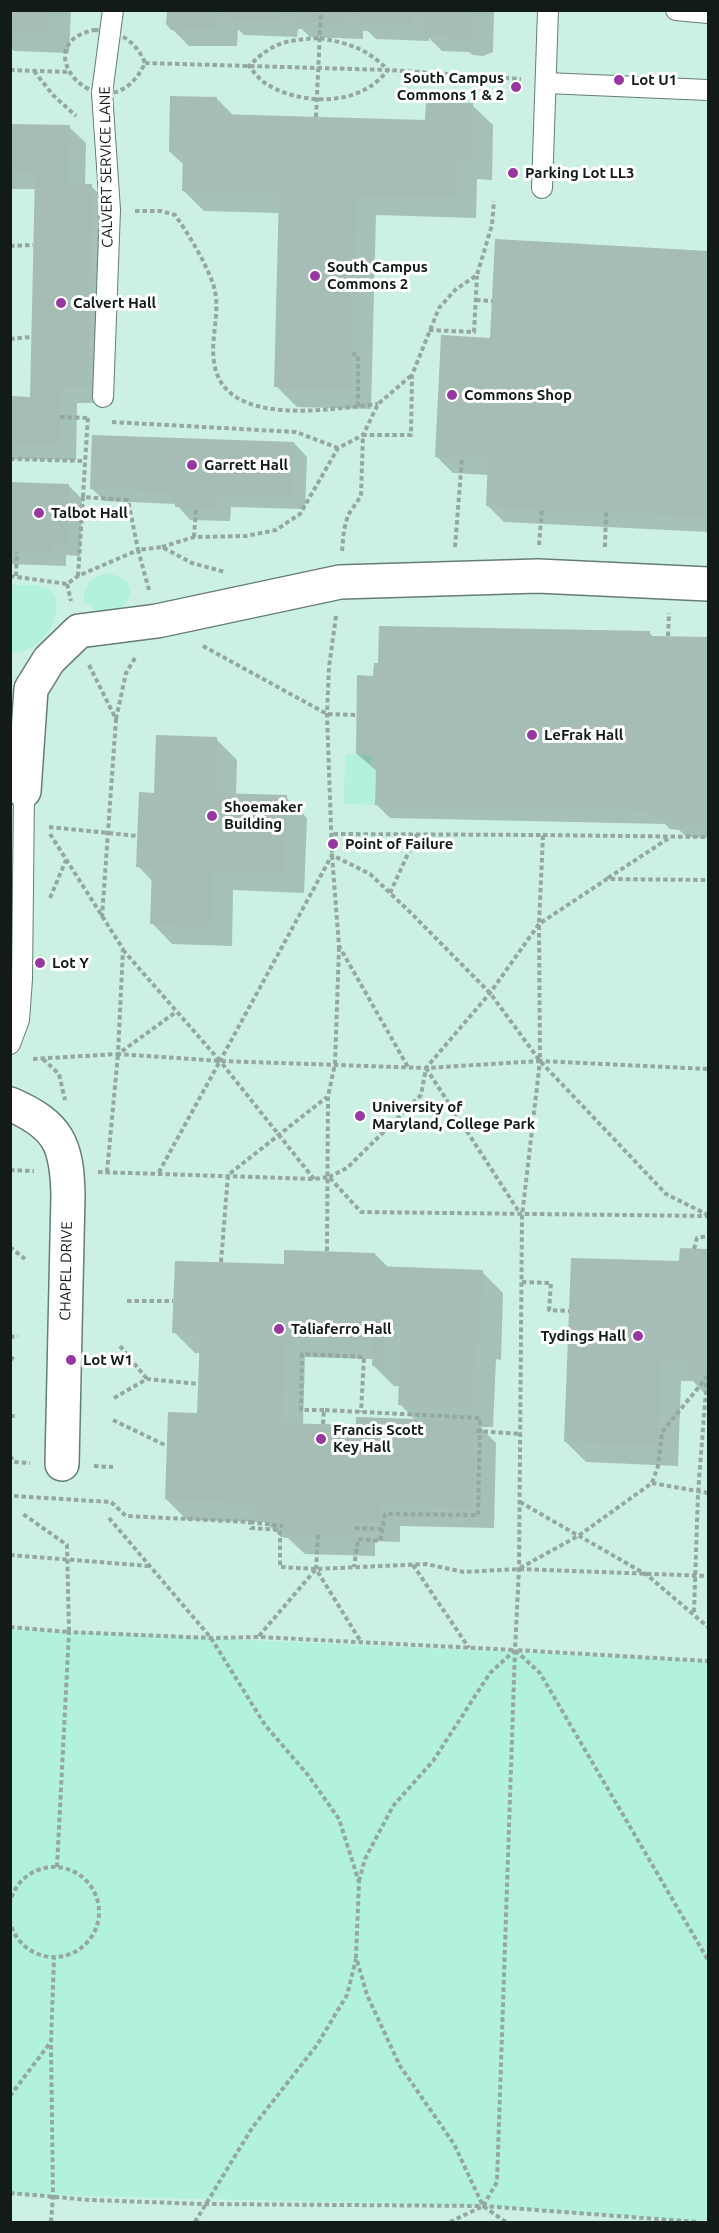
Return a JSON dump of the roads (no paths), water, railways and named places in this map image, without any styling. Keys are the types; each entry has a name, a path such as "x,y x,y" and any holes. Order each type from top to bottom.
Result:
{"street":[{"path":"24,791 31,689 49,660 79,631 157,621 340,582 538,576 708,584"},
{"name":"CHAPEL DRIVE","path":"10,1104 51,1129 65,1153 68,1195 62,1464"}],"lane":[{"name":"CALVERT SERVICE LANE","path":"103,397 110,210 102,93 113,10"},
{"path":"542,188 548,10"},
{"path":"676,10 708,13"},
{"path":"546,83 708,90"},
{"path":"10,1044 22,979 16,826 24,791"}],"place":[{"name":"Lot U1","path":"619,80"},
{"name":"South Campus Commons 1 & 2","path":"516,87"},
{"name":"Parking Lot LL3","path":"513,173"},
{"name":"South Campus Commons 2","path":"315,276"},
{"name":"Calvert Hall","path":"61,303"},
{"name":"Commons Shop","path":"452,395"},
{"name":"Garrett Hall","path":"192,465"},
{"name":"Talbot Hall","path":"39,513"},
{"name":"LeFrak Hall","path":"532,735"},
{"name":"Shoemaker Building","path":"212,816"},
{"name":"Point of Failure","path":"333,844"},
{"name":"Lot Y","path":"40,963"},
{"name":"University of Maryland, College Park","path":"360,1116"},
{"name":"Taliaferro Hall","path":"279,1329"},
{"name":"Tydings Hall","path":"638,1336"},
{"name":"Lot W1","path":"71,1360"},
{"name":"Francis Scott Key Hall","path":"321,1439"}]}
